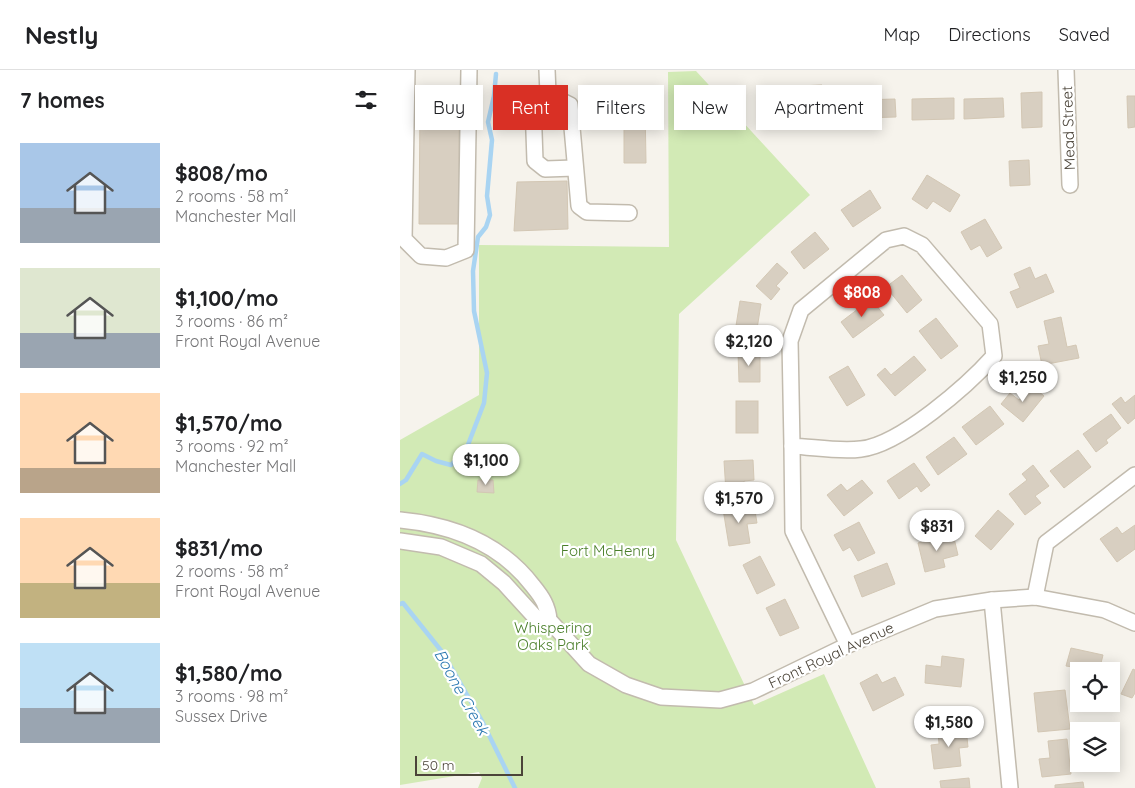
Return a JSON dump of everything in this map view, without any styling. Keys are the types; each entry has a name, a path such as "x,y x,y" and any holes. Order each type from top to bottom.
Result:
{"street":[{"path":"407,70 404,239 421,256 446,258 466,250 469,70"},
{"path":"547,70 548,85"},
{"name":"Mead Street","path":"1066,70 1070,185"},
{"path":"568,104 570,105 579,206 587,212 629,213"},
{"path":"534,130 535,161 545,169 575,168"},
{"path":"792,446 862,449 900,436 976,376 994,356 990,324 922,245 904,236 886,240 801,310 790,341 793,531 848,645"},
{"path":"1035,597 1046,543 1135,474"},
{"name":"Front Royal Avenue","path":"400,520 456,532 496,551 517,568 534,588 548,608 548,620"},
{"name":"Front Royal Avenue","path":"400,541 441,547 481,564 504,583 535,617 548,620 589,664 626,685 661,697 720,700 742,696 848,645 936,609 992,600 1035,597 1105,610 1135,623"},
{"path":"992,600 1010,788"}],"green space":[{"name":"Whispering Oaks Park","path":"696,71 709,85 674,85 674,130 746,130 746,125 810,195 679,314 676,540 754,705 824,674 876,788 478,788 482,778 479,772 400,785 400,440 479,395 479,245 669,247 668,72"}],"building":[{"path":"1042,92 1042,127 1022,128 1021,93"},
{"path":"1127,96 1135,96 1135,127 1128,128"},
{"path":"954,98 954,119 912,120 912,99"},
{"path":"1003,98 1004,117 964,119 964,99"},
{"path":"882,99 895,99 896,117 882,117"},
{"path":"420,130 459,130 459,224 419,224"},
{"path":"624,130 645,130 646,163 624,163"},
{"path":"1029,160 1030,185 1010,186 1009,161"},
{"path":"927,175 960,195 950,212 933,201 927,209 912,199"},
{"path":"567,181 568,229 514,231 517,182"},
{"path":"870,190 881,208 853,227 841,210"},
{"path":"985,219 1002,248 987,257 980,245 971,250 961,232"},
{"path":"815,232 829,249 804,269 791,252"},
{"path":"777,263 788,273 776,286 780,289 771,300 756,286"},
{"path":"1030,267 1035,279 1046,274 1054,292 1017,308 1010,292 1020,288 1014,274"},
{"path":"902,275 922,300 907,313 886,287"},
{"path":"871,299 884,315 853,338 841,322"},
{"path":"740,301 761,304 756,335 735,332"},
{"path":"1061,317 1067,347 1076,345 1079,358 1042,365 1038,346 1049,344 1044,321"},
{"path":"936,318 958,346 941,359 919,331"},
{"path":"738,352 760,352 760,382 739,382"},
{"path":"914,356 926,370 895,396 877,375 885,368 891,375"},
{"path":"848,366 865,395 847,406 829,377"},
{"path":"1031,385 1044,396 1023,422 1001,404 1010,393 1019,400"},
{"path":"1135,395 1135,418 1128,424 1112,404 1121,397 1125,403"},
{"path":"736,401 758,401 758,433 736,433"},
{"path":"990,406 1004,424 976,445 962,427"},
{"path":"1111,414 1121,428 1106,440 1108,443 1096,452 1083,434"},
{"path":"954,437 967,454 938,475 926,457"},
{"path":"1078,450 1091,467 1064,488 1050,471"},
{"path":"753,460 754,480 744,481 744,492 726,492 724,461"},
{"path":"914,463 930,485 921,492 917,486 899,499 887,481"},
{"path":"1033,465 1049,486 1035,496 1041,503 1025,515 1009,494 1027,480 1022,474"},
{"path":"478,480 493,480 494,493 477,492"},
{"path":"862,480 873,493 844,516 827,495 841,484 847,491"},
{"path":"754,505 757,523 747,524 750,543 729,546 723,509"},
{"path":"998,510 1014,524 991,550 975,536"},
{"path":"859,522 875,553 858,561 850,547 843,551 834,535"},
{"path":"1135,525 1135,549 1117,562 1100,539 1117,527 1122,534"},
{"path":"953,534 958,555 943,559 945,567 925,572 918,543"},
{"path":"760,556 775,585 757,594 743,565"},
{"path":"887,563 895,584 862,597 854,576"},
{"path":"785,599 799,628 780,636 766,608"},
{"path":"1071,648 1103,655 1101,662 1070,662 1070,667 1066,666"},
{"path":"942,656 964,659 961,687 925,683 926,665 941,667"},
{"path":"1133,669 1135,670 1135,693 1132,698 1121,694"},
{"path":"877,674 882,683 895,677 904,695 873,711 860,683"},
{"path":"1065,690 1070,729 1038,732 1034,693"},
{"path":"966,728 968,747 959,748 961,766 934,769 931,745 939,744 938,731"},
{"path":"1067,739 1071,774 1042,777 1039,759 1050,758 1048,741"},
{"path":"969,778 970,788 941,788 940,781"},
{"path":"1083,782 1084,788 1055,788 1055,785"}],"waterway":[{"path":"400,484 406,480 422,454 436,461 451,465 466,450 484,403 487,373 474,311 473,271 478,237 486,227 490,215 487,196 492,140 488,122 494,96 496,74"},
{"name":"Boone Creek","path":"400,604 403,603 443,653 482,721 515,788"}],"park label":[{"name":"Fort McHenry","path":"608,550"}]}
